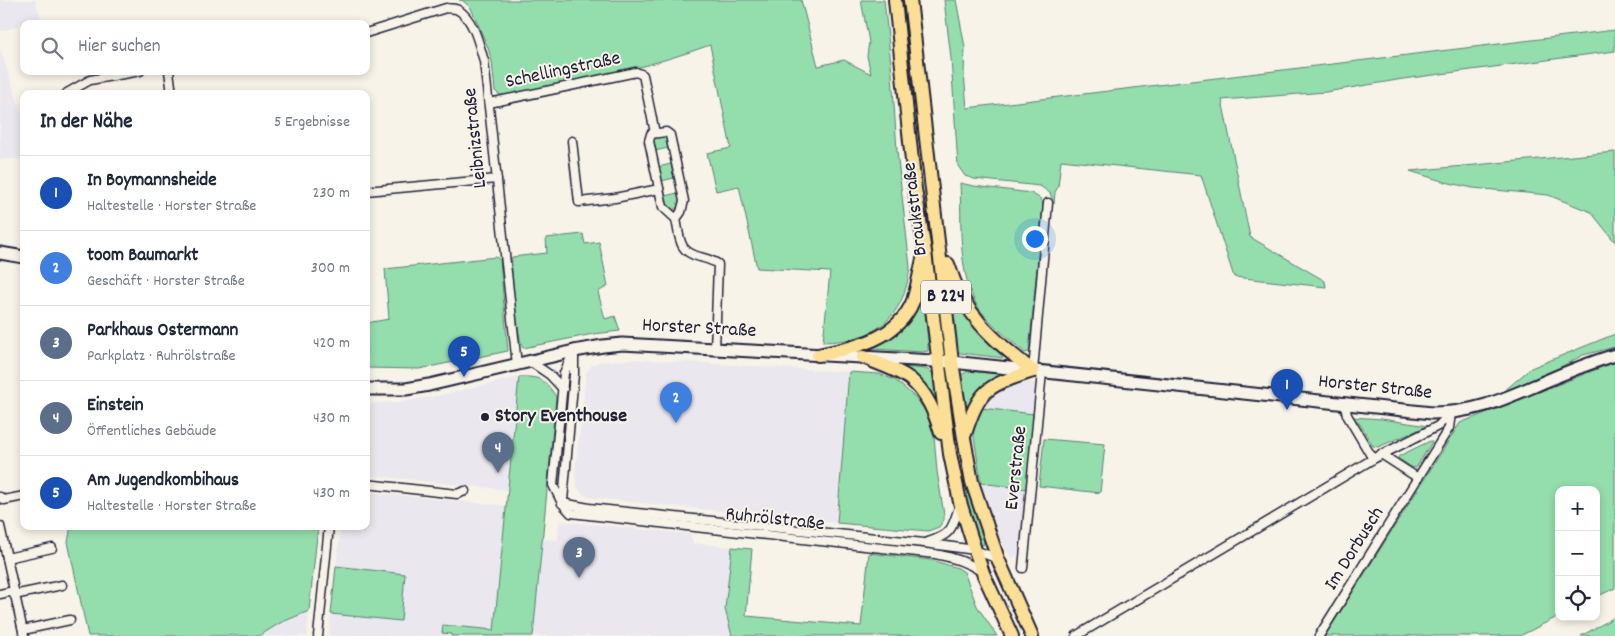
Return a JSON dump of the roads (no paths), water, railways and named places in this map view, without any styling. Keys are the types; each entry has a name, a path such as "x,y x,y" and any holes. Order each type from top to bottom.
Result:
{"main road":[{"name":"Braukstraße","path":"895,0 915,189 925,252 950,454 960,502 975,550 1012,636"},
{"name":"Braukstraße","path":"910,0 952,362 972,482 998,559 1032,636"},
{"path":"938,233 954,284 972,314 995,341 1038,371"},
{"path":"818,355 858,346 890,331 907,312 912,301 925,252"},
{"path":"0,254 20,256"},
{"name":"Horster Straße","path":"370,389 406,389 574,352 622,344 952,362 1432,414 1451,413 1487,406 1615,355"},
{"path":"863,357 895,370 910,379 928,400 950,454"},
{"path":"964,438 973,409 989,388 1001,382 1038,371"}],"street":[{"name":"Leibnizstraße","path":"370,32 446,8 457,9 467,18 477,40 484,61 516,365"},
{"name":"Schellingstraße","path":"489,103 636,72 643,75 655,133"},
{"path":"72,90 90,80 118,75"},
{"path":"170,75 171,90"},
{"path":"676,219 681,212 684,201 670,135 666,132 651,134 649,141 663,207 676,219 680,241 684,250 692,256 713,260 718,264 715,349"},
{"path":"572,142 579,202 615,198 659,189"},
{"path":"370,191 497,179"},
{"path":"1038,371 1048,203"},
{"path":"562,503 553,485 564,373 574,352"},
{"path":"562,503 574,374 574,352"},
{"path":"531,362 550,375 563,389"},
{"name":"Everstraße","path":"1023,568 1038,371"},
{"path":"1345,404 1347,415 1374,459"},
{"path":"1076,636 1381,454 1438,426 1451,413"},
{"name":"Im Dorbusch","path":"1319,636 1449,428 1451,413"},
{"path":"1381,454 1418,478"},
{"path":"370,484 457,494 465,491"},
{"path":"2,498 20,496"},
{"path":"924,543 942,537 950,530 960,502"},
{"name":"Ruhrölstraße","path":"562,503 589,508 924,543"},
{"name":"Ruhrölstraße","path":"562,503 571,513 935,554 971,564 984,574"},
{"path":"0,526 23,633 70,620"},
{"path":"318,636 329,530"},
{"path":"924,543 975,550 998,559"},
{"path":"7,558 52,548"},
{"path":"0,594 62,585"}],"place":[{"name":"Am Jugendkombihaus","path":"464,377"},
{"name":"In Boymannsheide","path":"1287,410"},
{"name":"Story Eventhouse","path":"485,417"},
{"name":"toom Baumarkt","path":"676,423"},
{"name":"Einstein","path":"498,473"},
{"name":"Parkhaus Ostermann","path":"579,578"}]}
